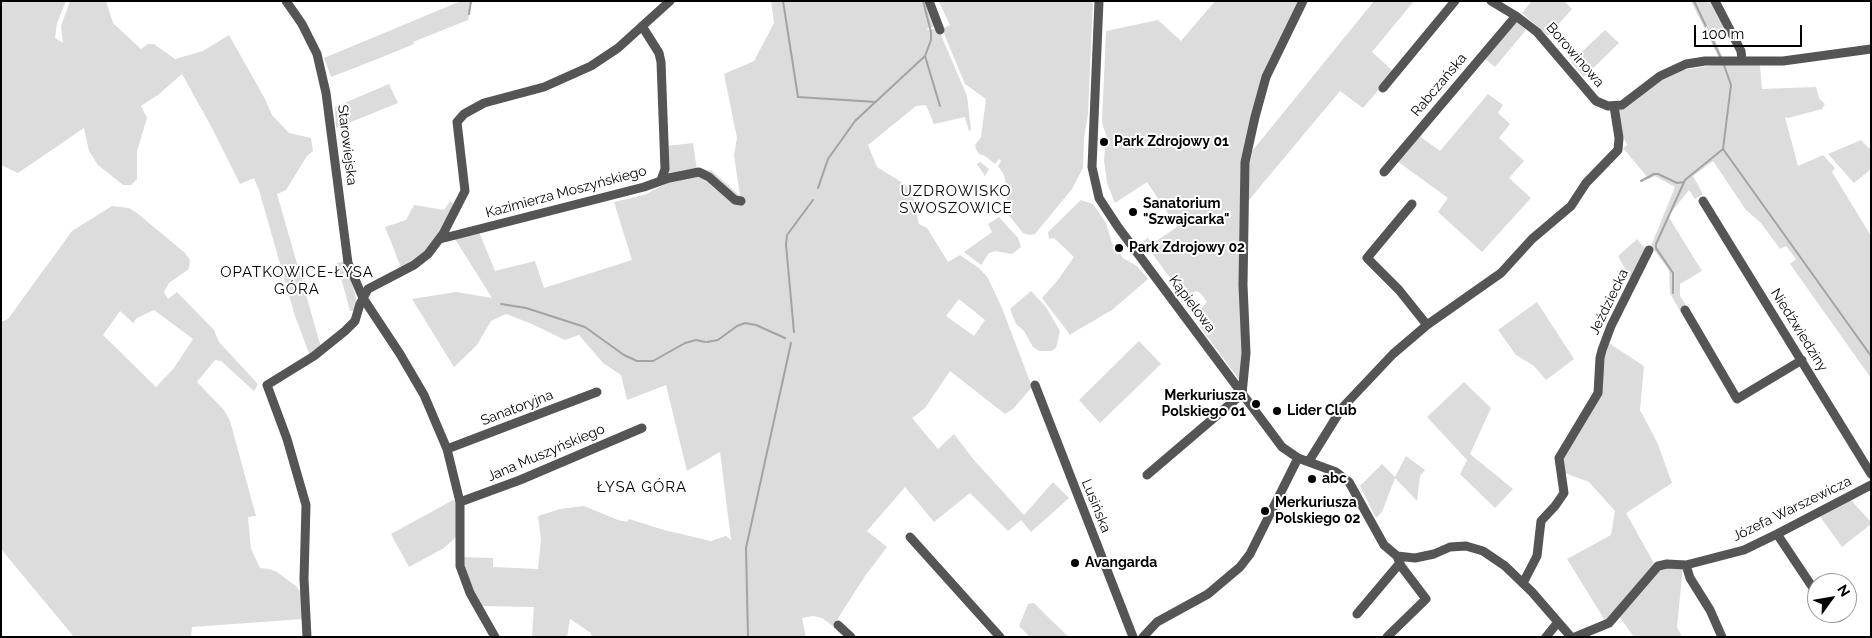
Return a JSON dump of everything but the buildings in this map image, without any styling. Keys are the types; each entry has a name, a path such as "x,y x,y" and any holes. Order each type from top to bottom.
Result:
{"street":[{"name":"Starowiejska","path":"286,1 302,24 317,54 327,98 348,263 363,298 424,394 447,449 460,502 460,566 470,593 495,637"},
{"path":"307,637 304,579 306,505 287,439 267,385 314,356 345,331 354,321 368,289 414,265 428,254 440,239 465,191 457,122 464,114 484,103 544,87 591,66 618,48 670,1"},
{"path":"929,1 940,30"},
{"name":"Kąpielowa","path":"1099,1 1092,174 1105,210 1282,447 1298,458"},
{"path":"1147,474 1242,394 1246,353 1243,285 1245,162 1266,77 1303,1"},
{"path":"1383,88 1454,1"},
{"name":"Borowinowa","path":"1491,1 1516,16 1537,32 1596,101 1608,106 1614,106"},
{"path":"1715,1 1741,51 1742,60"},
{"name":"Rabczańska","path":"1384,172 1516,16"},
{"name":"Kazimierza Moszyńskiego","path":"440,239 644,187 661,180 665,169 661,62 659,52 642,26"},
{"path":"1310,461 1347,402 1393,354 1427,325 1501,273 1532,239 1571,206 1586,183 1618,150 1619,138 1614,106 1628,101 1660,76 1677,67 1705,61 1783,61 1871,49"},
{"path":"661,180 698,172 709,177 735,200 741,201"},
{"name":"Niedźwiedziny","path":"1703,201 1871,474"},
{"path":"1412,204 1367,258 1399,290 1427,325"},
{"name":"Jeździecka","path":"1523,583 1537,556 1541,520 1556,506 1564,493 1559,458 1598,393 1602,350 1611,326 1649,250"},
{"path":"1685,310 1737,399 1802,360"},
{"name":"Lusińska","path":"1035,385 1133,637"},
{"name":"Sanatoryjna","path":"447,449 597,392"},
{"name":"Jana Muszyńskiego","path":"460,502 528,477 642,428"},
{"path":"1143,637 1157,622 1208,594 1240,567 1250,554 1298,458 1336,472 1348,482 1360,500 1377,536 1399,559 1426,599 1387,637"},
{"name":"Józefa Warszewicza","path":"1573,637 1609,623 1658,566 1667,564 1686,565 1744,550 1871,485"},
{"path":"1778,534 1807,579"},
{"path":"910,537 1000,637"},
{"path":"1357,614 1399,559 1415,558 1434,554 1450,547 1466,546 1483,551 1504,566 1523,583 1573,637"},
{"path":"1686,565 1690,578 1716,621 1717,628 1722,637"},
{"path":"1546,637 1558,622"},
{"path":"838,625 851,637"}],"shaded area":[{"path":"1,1 66,1 57,23 55,38 63,43 61,26 70,1 106,1 113,23 141,49 148,44 154,44 175,59 203,51 229,35 272,115 289,133 311,138 313,151 307,156 286,190 277,194 321,347 310,356 295,316 254,178 240,184 182,74 158,95 141,106 147,118 137,151 137,179 131,185 123,185 98,165 89,151 84,128 18,173 1,165"},
{"path":"461,1 472,1 468,20 331,77 324,58"},
{"path":"771,1 927,1 937,26 927,30 938,28 967,96 971,130 969,131 965,117 934,124 926,105 916,106 868,145 877,167 906,185 913,196 919,224 927,228 948,262 960,255 980,269 988,278 1002,308 1032,387 1013,409 1005,414 950,371 925,408 912,418 938,449 954,434 974,460 1024,515 1053,482 1069,498 1031,532 1021,520 1008,531 970,493 934,522 905,487 867,531 887,547 865,576 833,626 822,618 813,616 802,618 806,637 591,637 591,633 570,619 567,637 532,636 534,607 482,606 464,572 463,557 493,558 493,567 538,569 541,540 538,516 560,509 584,506 618,520 627,522 629,519 664,530 711,541 726,536 731,540 720,452 687,471 666,385 627,400 621,375 603,363 579,335 565,340 506,314 491,321 477,345 454,367 412,299 456,292 492,298 455,239 479,232 495,271 535,261 544,288 632,260 614,202 644,195 668,183 666,146 693,143 697,170 712,171 740,196 734,155 737,138 724,74 754,61 774,23","holes":["959,299 985,320 974,336 946,316"]},
{"path":"940,1 1093,1 1088,114 1084,139 1083,168 1072,189 1035,234 1023,233 1003,208 1007,199 1007,188 1004,175 998,166 1001,161 999,159 995,164 979,154 976,149 975,145 981,137 986,99 965,84 942,29 950,25"},
{"path":"1215,1 1301,1 1261,78 1243,162 1243,356 1240,381 1201,328 1195,316 1192,308 1198,312 1207,302 1197,291 1185,295 1190,298 1190,305 1143,241 1148,238 1152,244 1177,227 1147,182 1115,203 1107,183 1104,160 1106,135 1102,122 1106,31 1158,20 1181,41"},
{"path":"1374,1 1414,1 1372,52 1394,72 1363,108 1340,91 1249,200 1246,199 1249,155"},
{"path":"1532,1 1564,1 1572,9 1548,36 1522,13"},
{"path":"1691,1 1712,1 1725,27 1712,34 1723,58 1719,58"},
{"path":"1517,21 1526,30 1495,67 1485,59"},
{"path":"1605,30 1619,43 1584,77 1571,62"},
{"path":"1721,64 1760,65 1762,89 1816,87 1819,98 1825,104 1822,109 1788,118 1785,117 1798,166 1823,155 1835,168 1832,172 1871,236 1871,378 1790,264 1796,259 1786,246 1780,249 1761,223 1746,210 1713,161 1693,176 1703,194 1695,199 1689,190 1668,216 1702,271 1680,284 1680,296 1687,307 1680,311 1670,293 1669,270 1651,246 1675,187 1655,176 1649,179 1623,148 1627,145 1617,116 1619,110 1660,80 1676,71"},
{"path":"389,84 398,103 336,128 335,107"},
{"path":"1488,94 1503,105 1498,113 1510,124 1499,138 1524,161 1509,178 1531,198 1482,252 1438,212 1448,198 1397,161 1418,135 1440,151"},
{"path":"1861,140 1871,150 1871,169 1854,183 1828,154"},
{"path":"980,162 989,169 985,176 977,164"},
{"path":"1081,200 1093,204 1106,223 1112,243 1123,258 1137,266 1148,279 1112,310 1071,334 1071,336 1042,298 1074,257 1054,238 1049,239 1048,232"},
{"path":"450,201 455,204 433,243 414,263 402,270 385,227 406,220 414,205 444,210"},
{"path":"112,206 129,208 185,253 190,260 189,269 169,283 164,292 168,299 177,292 214,330 219,342 258,384 254,391 221,361 215,360 197,382 224,410 230,421 256,516 248,517 251,549 260,568 277,572 297,587 302,595 303,619 192,627 191,637 74,637 1,549 1,322 8,319 72,231","holes":["154,310 193,339 174,368 156,387 103,335 120,311 133,323 137,318"]},
{"path":"999,217 1018,238 1021,247 1012,254 995,251 989,253 981,265 964,252 992,232 988,224"},
{"path":"1637,239 1646,250 1631,280 1618,256"},
{"path":"345,261 357,301 355,311 350,311 337,263"},
{"path":"1031,291 1046,307 1060,331 1056,348 1051,351 1039,351 1033,347 1024,331 1016,324 1010,309"},
{"path":"1537,302 1574,359 1546,380 1534,366 1516,355 1498,330"},
{"path":"1139,341 1161,364 1100,423 1079,400"},
{"path":"1607,342 1644,366 1640,410 1657,442 1672,483 1626,513 1655,565 1606,622 1567,559 1611,535 1615,511 1589,482 1562,472 1563,453 1601,395 1600,368"},
{"path":"1464,382 1491,408 1470,454 1513,489 1495,508 1460,474 1467,460 1427,417"},
{"path":"1406,456 1425,470 1420,476 1417,501 1395,478 1382,512 1376,518 1360,486 1382,464 1395,477"},
{"path":"1850,499 1871,524 1842,547 1819,515"},
{"path":"453,500 457,501 457,536 444,548 409,567 391,534"},
{"path":"1683,566 1677,627 1682,637 1634,637 1619,616 1660,569"},
{"path":"1034,603 1069,637 1030,637 1019,626 1028,604"}],"waterway":[{"path":"469,14 471,1"},
{"path":"783,1 798,97 876,102"},
{"path":"818,188 828,159 855,121 925,56 931,40 931,32 923,1"},
{"path":"1694,1 1721,58"},
{"path":"925,56 940,106"},
{"path":"1673,293 1673,273 1656,248 1656,244 1685,180 1723,149 1731,85 1724,65"},
{"path":"1723,149 1871,356"},
{"path":"1641,181 1654,174 1658,174 1677,183 1684,182"},
{"path":"794,332 786,245 787,235 813,200"},
{"path":"501,304 526,308 585,327 624,355 637,361 653,361 685,343 696,340 705,342"},
{"path":"707,342 718,340 737,326 745,323 756,325 785,338"},
{"path":"748,637 746,548 791,343"}],"place":[{"name":"Park Zdrojowy 01","path":"1104,142"},
{"name":"Sanatorium \"Szwajcarka\"","path":"1133,212"},
{"name":"Park Zdrojowy 02","path":"1119,248"},
{"name":"Merkuriusza Polskiego 01","path":"1256,404"},
{"name":"Lider Club","path":"1277,411"},
{"name":"abc","path":"1312,479"},
{"name":"Merkuriusza Polskiego 02","path":"1265,511"},
{"name":"Avangarda","path":"1075,563"}],"district":[{"name":"UZDROWISKO SWOSZOWICE","path":"956,200"},
{"name":"OPATKOWICE-ŁYSA GÓRA","path":"297,280"},
{"name":"ŁYSA GÓRA","path":"642,487"}]}
